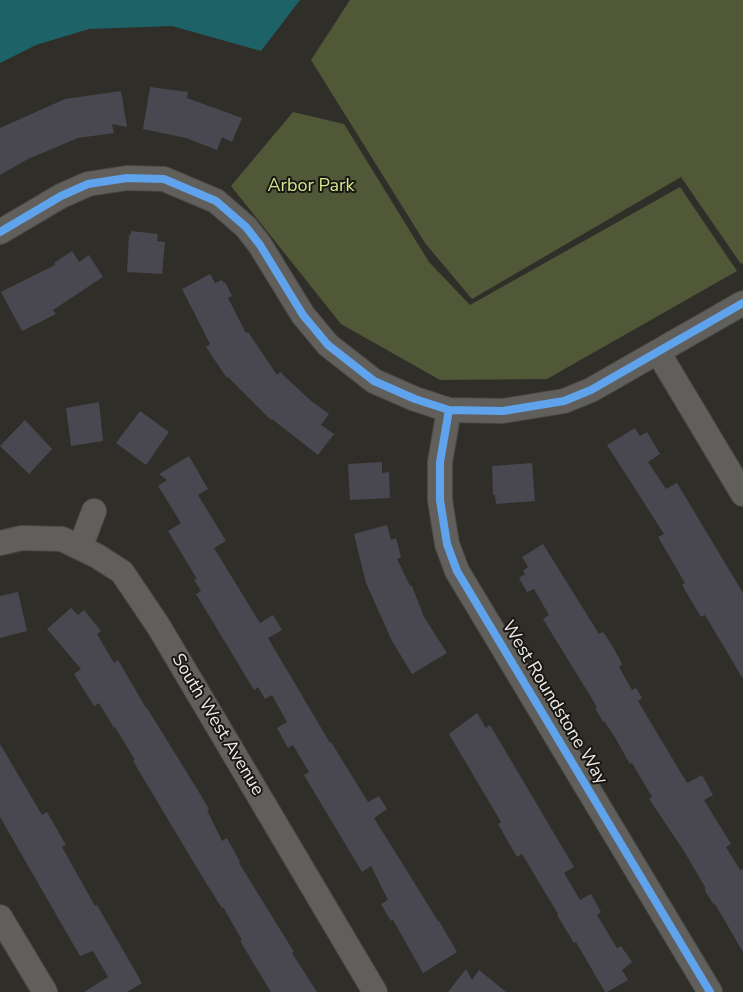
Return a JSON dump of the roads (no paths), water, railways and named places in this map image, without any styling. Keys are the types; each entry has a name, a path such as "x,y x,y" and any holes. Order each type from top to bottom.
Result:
{"street":[{"path":"0,232 61,196 88,184 127,178 164,179 216,201 246,227 260,245 303,315 328,345 374,381 415,399 449,410 503,412 564,401 591,390 743,303"},
{"path":"658,352 743,494"},
{"name":"West Roundstone Way","path":"449,410 440,462 440,500 447,544 457,571 707,991"},
{"path":"80,548 94,510"},
{"name":"South West Avenue","path":"0,544 22,538 62,539 97,556 122,572 159,627 375,992"},
{"path":"0,917 45,992"}],"water":[{"path":"0,0 300,0 261,51 172,26 89,29 36,45 0,63"}],"park label":[{"name":"Arbor Park","path":"311,187"}]}
